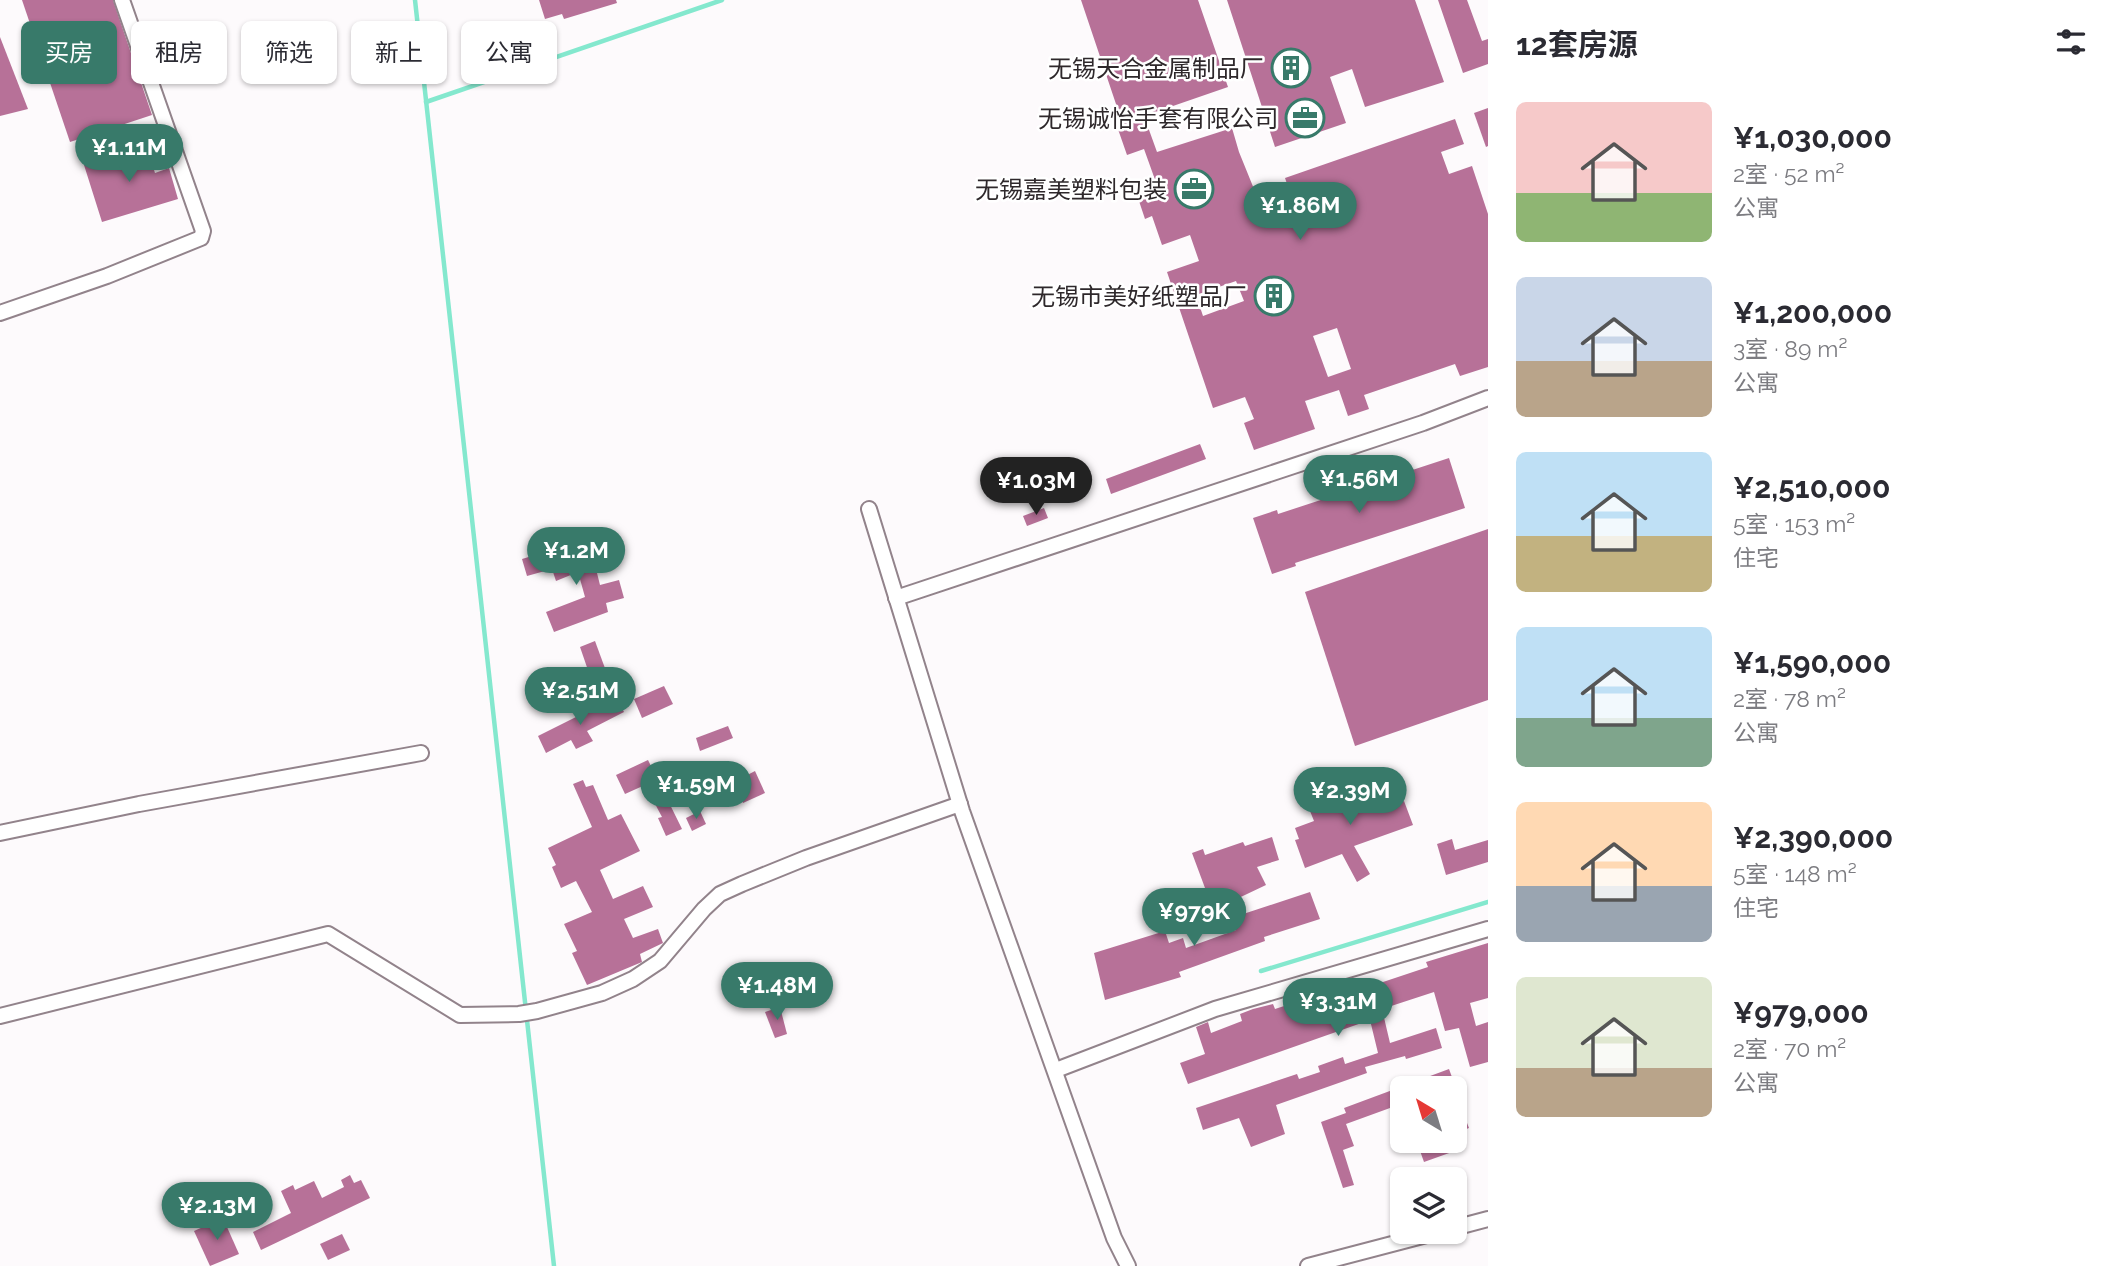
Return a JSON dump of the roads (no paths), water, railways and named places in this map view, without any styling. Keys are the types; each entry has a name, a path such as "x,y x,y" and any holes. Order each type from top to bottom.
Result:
{"street":[{"path":"0,313 107,276 201,238 203,231 188,183 122,0"},
{"path":"896,598 1423,423 1488,398"},
{"path":"869,509 960,804 1114,1238 1128,1266"},
{"path":"0,833 139,804 421,753"},
{"path":"0,1016 328,934 460,1015 537,1011 602,993 633,979 660,961 720,894 806,858 960,804"},
{"path":"1056,1070 1215,1009 1488,929"},
{"path":"1467,1225 1488,1219"},
{"path":"1311,1266 1393,1244"}],"waterway":[{"path":"415,0 554,1266"},
{"path":"426,102 722,0"},
{"path":"1261,971 1488,902"}],"place":[{"name":"无锡天合金属制品厂","path":"1291,68"},
{"name":"无锡诚怡手套有限公司","path":"1305,118"},
{"name":"无锡嘉美塑料包装","path":"1194,189"},
{"name":"无锡市美好纸塑品厂","path":"1274,296"}]}
